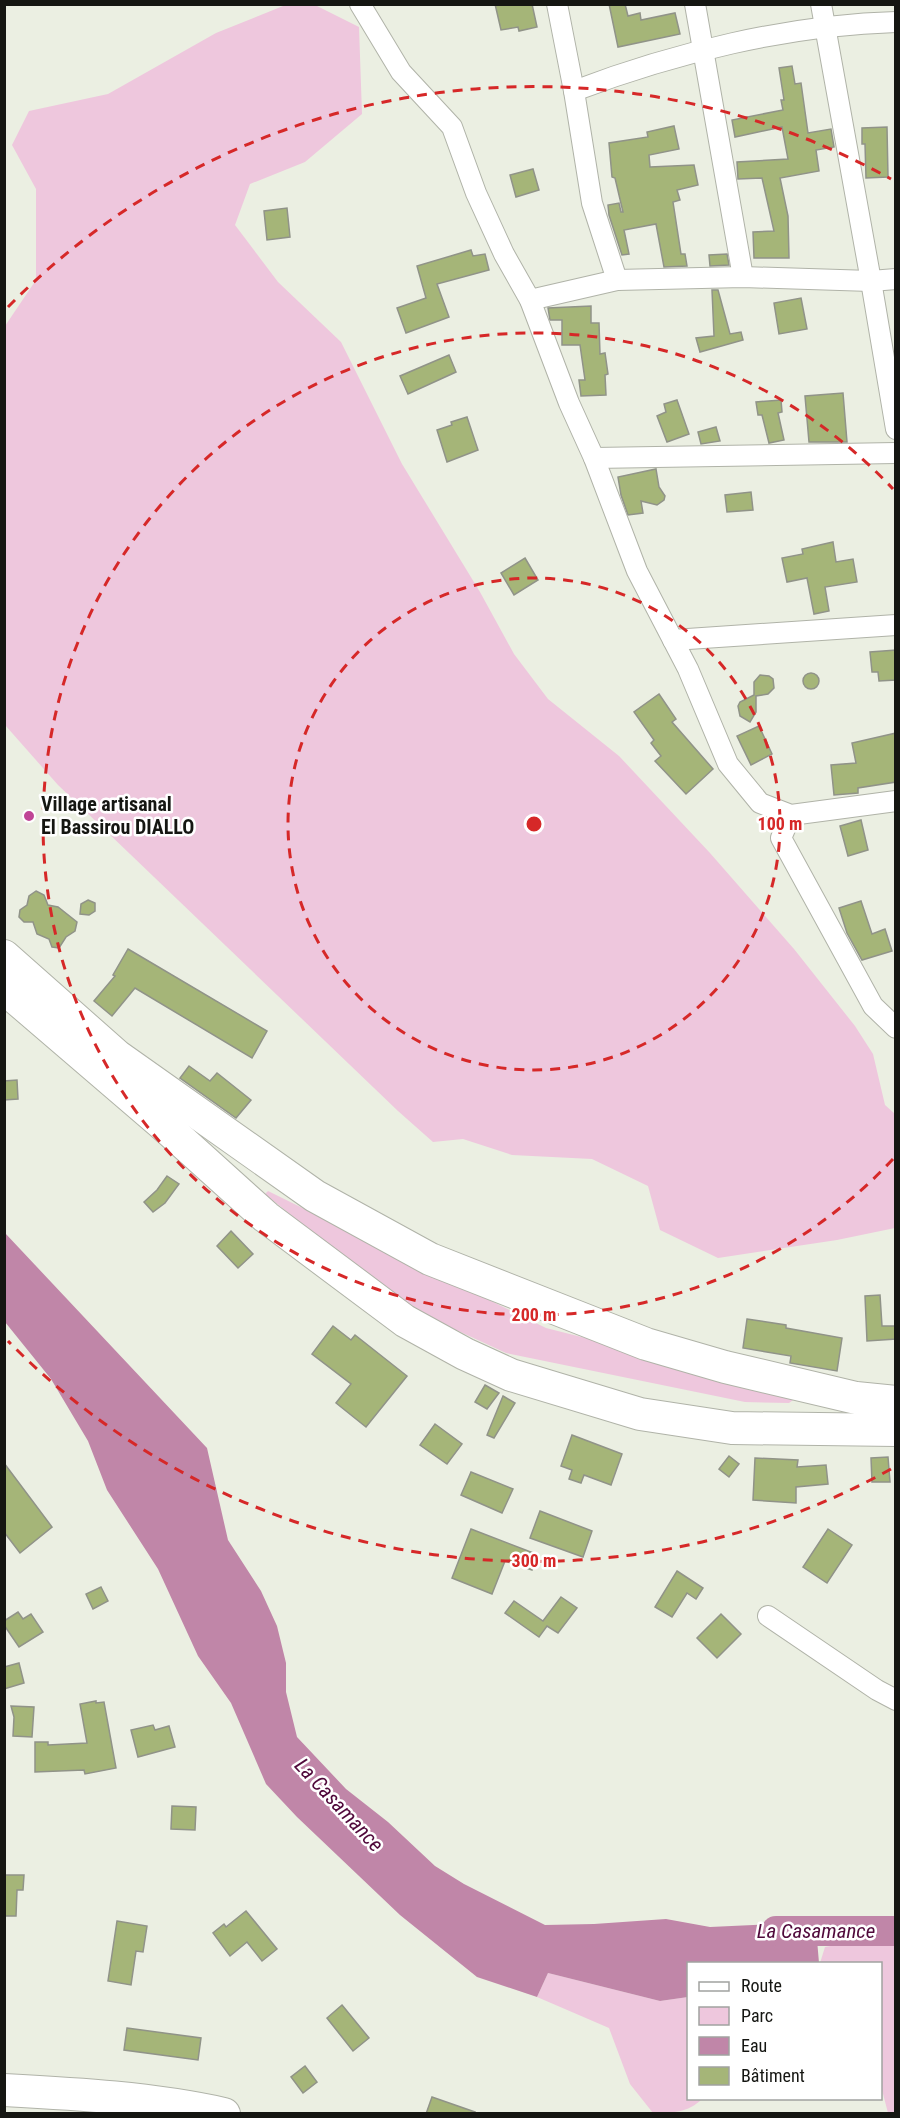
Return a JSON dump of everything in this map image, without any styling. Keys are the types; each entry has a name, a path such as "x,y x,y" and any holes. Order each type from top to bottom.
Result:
{"main road":[{"path":"4,956 117,1056 315,1196 430,1259 646,1344 725,1367 856,1398 896,1402"},
{"path":"4,988 165,1126 266,1218 405,1322 465,1354 511,1375 640,1414 732,1428 896,1430"},
{"path":"4,2090 80,2094 199,2108 224,2114"}],"street":[{"path":"360,4 401,72 452,127 476,193 499,244 530,300 569,404 594,458 637,571 688,669 728,764 760,803 791,816 896,801"},
{"path":"557,4 592,203 617,280"},
{"path":"694,4 743,277"},
{"path":"821,4 896,429"},
{"path":"574,91 621,74 745,40 825,28 896,22"},
{"path":"530,300 617,280 743,277 871,281 896,279"},
{"path":"594,458 896,453"},
{"path":"673,640 896,625"},
{"path":"791,816 781,838 873,1006 896,1028"},
{"path":"768,1616 877,1690 896,1700"}],"green space":[{"path":"288,4 315,5 359,27 362,114 305,162 250,184 235,225 278,282 341,342 402,464 480,592 514,654 548,699 619,756 710,853 794,949 855,1026 873,1054 885,1105 895,1114 895,1228 837,1240 718,1258 660,1230 648,1186 592,1159 512,1155 463,1139 433,1142 58,785 5,725 5,326 36,280 36,189 12,145 29,111 108,94 216,33"},
{"path":"268,1191 546,1328 803,1393 789,1403 745,1402 506,1353 402,1305 265,1194"},
{"path":"853,1942 895,1945 895,2113 888,2113 882,2090 882,1962 820,1962 825,1947"},
{"path":"548,1973 660,2001 687,1997 687,2100 701,2100 685,2110 653,2113 630,2084 609,2028 537,1997"}],"water":[{"path":"5,1233 207,1448 228,1540 261,1591 277,1626 286,1663 286,1692 297,1737 346,1789 388,1822 435,1866 464,1884 545,1925 666,1919 710,1927 773,1924 815,1916 819,1962 687,1962 687,1997 660,2001 548,1973 537,1997 477,1977 400,1915 297,1817 266,1784 231,1703 198,1656 158,1569 107,1490 88,1441 51,1379 5,1322"}],"building":[{"path":"495,4 532,4 537,27 519,31 518,27 501,30"},
{"path":"609,4 625,4 628,16 640,13 641,20 675,13 680,34 618,47"},
{"path":"792,66 795,84 801,83 808,133 831,129 834,147 816,150 819,171 780,178 788,216 789,258 754,258 753,232 774,231 762,178 738,179 737,162 788,159 782,127 735,137 732,120 783,110 781,100 784,100 779,68"},
{"path":"674,126 679,149 649,155 650,167 694,165 698,185 677,190 680,200 673,202 681,254 685,254 687,266 664,267 656,224 624,230 629,254 622,255 609,215 608,205 619,203 621,212 623,212 615,178 612,177 609,143 648,137 647,132"},
{"path":"887,127 888,177 866,178 862,128"},
{"path":"533,169 539,190 516,197 510,175"},
{"path":"287,208 290,237 267,240 264,211"},
{"path":"471,250 473,256 485,254 489,270 437,284 449,317 406,333 397,308 426,298 417,266"},
{"path":"727,254 729,265 710,266 709,255"},
{"path":"712,290 718,290 730,334 741,332 743,340 700,352 696,338 714,336"},
{"path":"801,298 807,329 779,334 774,303"},
{"path":"591,306 591,323 599,323 600,354 605,353 608,374 605,375 606,395 581,396 579,380 585,380 580,345 562,345 562,320 550,320 548,308"},
{"path":"449,355 456,372 408,394 400,376"},
{"path":"843,393 847,442 809,442 805,396"},
{"path":"677,400 689,434 667,442 657,416 666,412 664,404"},
{"path":"781,400 782,412 778,413 784,440 769,443 762,415 758,415 756,402"},
{"path":"467,417 478,450 447,462 437,430"},
{"path":"716,427 720,441 701,444 698,432"},
{"path":"656,469 659,487 665,496 664,500 657,505 641,501 643,513 628,515 618,477"},
{"path":"751,492 753,510 727,512 725,495"},
{"path":"833,542 836,562 853,559 857,582 825,587 829,611 814,614 807,578 787,582 782,558 803,554 802,549"},
{"path":"525,558 538,580 514,595 501,573"},
{"path":"896,650 896,680 879,681 878,672 872,672 870,652"},
{"path":"811,673 817,675 819,681 817,687 811,689 805,687 803,681 805,675"},
{"path":"760,675 773,679 774,688 768,694 756,696 756,712 750,722 740,716 738,706 740,702 754,695 754,682"},
{"path":"659,694 676,719 672,722 713,769 686,794 655,761 661,756 651,743 654,740 634,712"},
{"path":"759,726 772,754 751,765 737,736"},
{"path":"896,733 896,782 858,788 858,793 834,795 831,765 856,763 852,743"},
{"path":"861,820 868,850 848,856 840,826"},
{"path":"36,891 44,895 48,905 58,907 77,922 75,931 66,937 59,948 52,947 49,939 37,934 33,922 24,922 19,917 20,910 27,905 29,896"},
{"path":"88,900 95,903 95,911 89,915 80,914 81,904"},
{"path":"861,901 872,934 885,929 892,951 862,960 847,933 839,908"},
{"path":"128,949 267,1031 252,1058 135,988 112,1016 94,1001 115,976 113,975"},
{"path":"189,1066 210,1081 217,1073 251,1100 236,1118 180,1078"},
{"path":"17,1080 18,1099 4,1100 4,1081"},
{"path":"167,1176 179,1184 165,1203 153,1212 144,1202"},
{"path":"231,1231 253,1254 238,1268 217,1246"},
{"path":"880,1295 882,1326 896,1326 896,1339 867,1341 865,1296"},
{"path":"747,1319 842,1338 837,1371 790,1363 791,1356 743,1348"},
{"path":"333,1326 351,1340 355,1335 407,1376 366,1427 336,1403 351,1384 312,1354"},
{"path":"485,1385 499,1393 487,1409 475,1402"},
{"path":"503,1396 515,1403 494,1438 487,1435"},
{"path":"435,1424 462,1444 447,1464 420,1445"},
{"path":"572,1435 622,1454 611,1485 584,1475 581,1483 569,1479 572,1470 561,1466"},
{"path":"729,1456 739,1464 729,1477 719,1469"},
{"path":"888,1457 890,1482 872,1482 871,1458"},
{"path":"755,1458 798,1460 797,1467 826,1465 828,1484 796,1487 796,1503 753,1500"},
{"path":"4,1463 52,1527 20,1553 4,1532"},
{"path":"471,1472 513,1489 502,1513 461,1495"},
{"path":"540,1511 592,1531 583,1557 530,1538"},
{"path":"471,1529 536,1554 532,1570 505,1561 492,1594 452,1578"},
{"path":"828,1529 852,1545 827,1583 803,1567"},
{"path":"677,1571 703,1588 696,1599 687,1593 672,1617 655,1607"},
{"path":"101,1587 108,1601 93,1609 86,1594"},
{"path":"561,1597 577,1608 558,1633 547,1626 539,1637 505,1613 514,1601 543,1621"},
{"path":"18,1612 23,1619 31,1614 43,1632 19,1647 4,1625 4,1621"},
{"path":"721,1614 741,1634 717,1658 697,1638"},
{"path":"19,1663 24,1683 4,1689 4,1667"},
{"path":"96,1701 96,1703 104,1702 116,1768 85,1774 84,1770 35,1772 35,1742 48,1742 48,1745 87,1743 80,1704"},
{"path":"11,1706 34,1707 32,1737 13,1736 14,1717"},
{"path":"153,1725 155,1730 169,1726 175,1747 138,1757 131,1730"},
{"path":"172,1806 196,1807 195,1830 171,1829"},
{"path":"4,1875 24,1875 23,1890 17,1890 16,1916 4,1916"},
{"path":"246,1911 277,1949 262,1961 247,1942 230,1956 213,1933 224,1924 226,1927"},
{"path":"117,1921 147,1926 143,1952 136,1951 131,1985 108,1981"},
{"path":"342,2005 369,2038 353,2051 327,2018"},
{"path":"127,2028 201,2038 198,2060 124,2050"},
{"path":"305,2066 317,2082 303,2093 291,2077"},
{"path":"432,2097 475,2112 474,2114 426,2114"}],"waterway":[{"name":"La Casamance","path":"776,1931 896,1931"}],"place":[{"name":"Village artisanal El Bassirou DIALLO","path":"29,816"}]}
